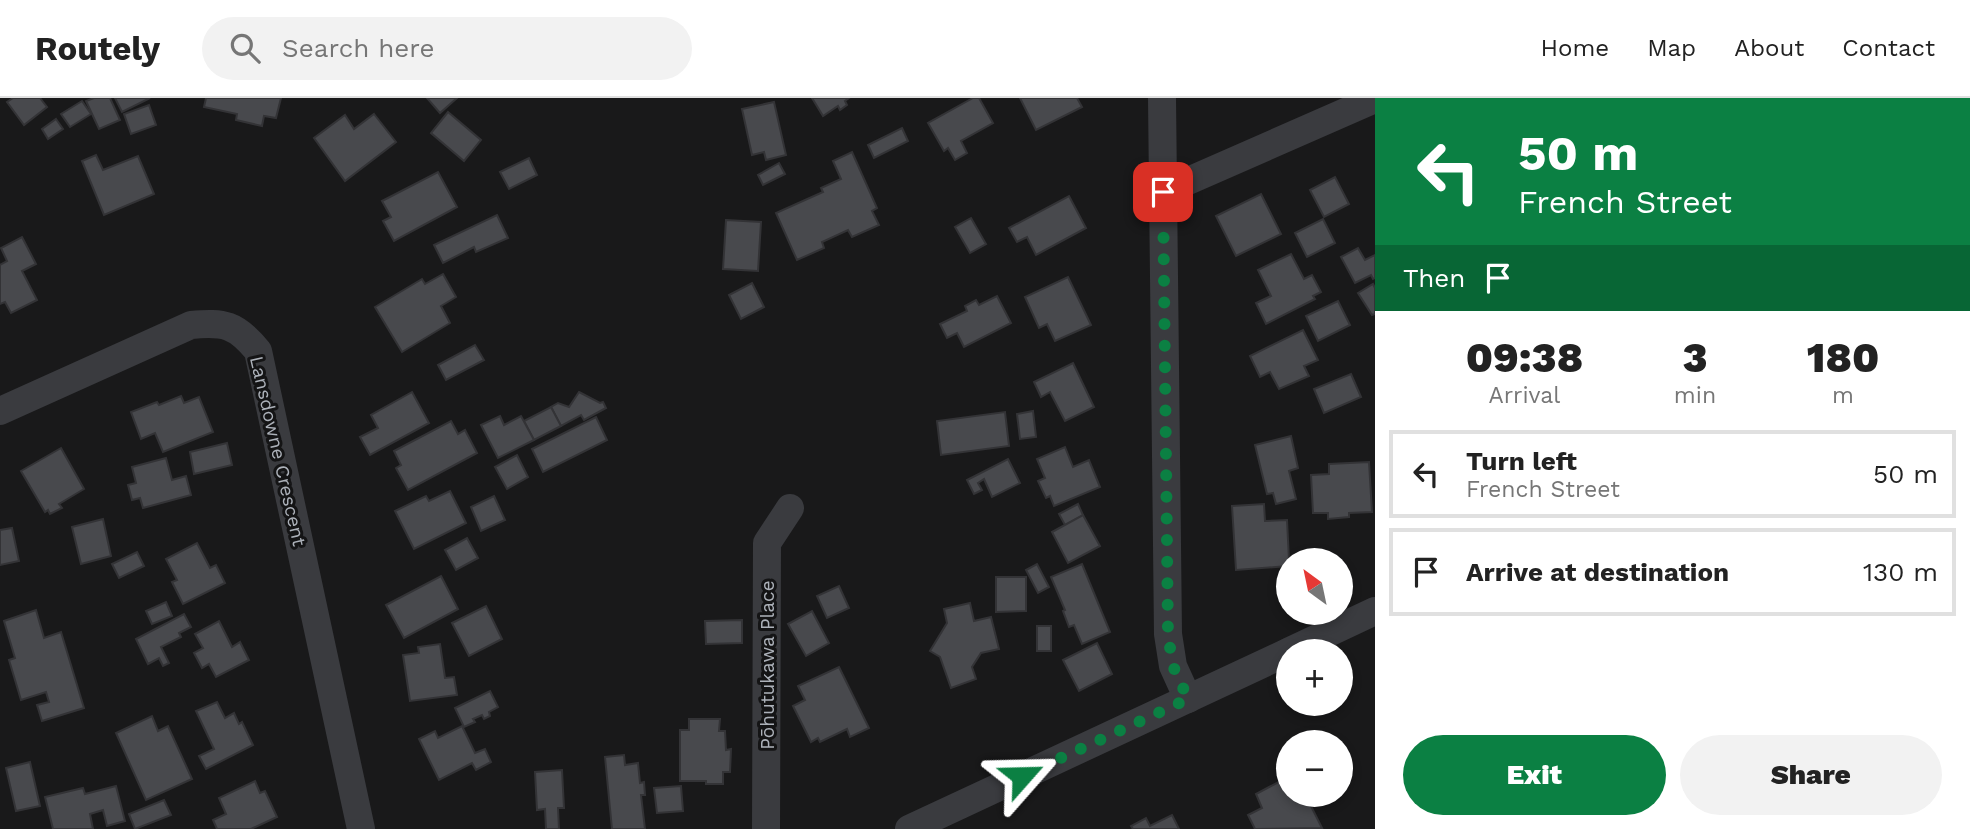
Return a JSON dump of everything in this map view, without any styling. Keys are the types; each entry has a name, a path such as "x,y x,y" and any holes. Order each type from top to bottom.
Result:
{"street":[{"path":"1162,98 1168,635 1173,666 1188,699"},
{"path":"1163,192 1375,99"},
{"name":"Lansdowne Crescent","path":"0,411 191,325 215,323 232,328 246,337 258,351 361,829"},
{"name":"Pōhutukawa Place","path":"766,829 767,543 790,508"},
{"path":"1316,639 1375,611"},
{"path":"909,829 1276,658"}],"building":[{"path":"13,98 40,98 47,107 24,125 7,102"},
{"path":"110,98 120,120 99,129 86,101"},
{"path":"115,98 150,98 122,112"},
{"path":"206,98 281,98 276,118 264,116 262,126 236,120 237,114 204,107"},
{"path":"427,98 457,98 440,113"},
{"path":"812,98 849,98 845,101 847,105 840,110 838,106 823,116"},
{"path":"973,98 979,98 993,123 961,141 967,153 955,160 948,148 944,151 928,123"},
{"path":"1020,98 1077,98 1082,107 1036,130"},
{"path":"82,101 91,114 70,127 61,114"},
{"path":"774,102 786,155 766,160 764,152 752,155 742,109"},
{"path":"149,105 156,125 131,134 124,114"},
{"path":"448,112 481,140 464,161 431,133"},
{"path":"374,114 396,142 345,181 314,138 345,115 354,129"},
{"path":"56,119 63,129 48,139 42,129"},
{"path":"902,128 908,141 874,158 868,145"},
{"path":"852,152 877,208 872,211 879,225 852,237 848,230 822,242 824,248 797,260 776,213 823,192 821,188 841,179 833,161"},
{"path":"96,155 103,170 138,156 154,194 104,215 82,161"},
{"path":"529,158 537,175 509,189 500,172"},
{"path":"779,163 785,174 763,185 758,175"},
{"path":"438,172 457,207 394,241 383,221 391,217 382,201"},
{"path":"1335,177 1349,204 1324,217 1310,190"},
{"path":"1261,194 1281,234 1236,256 1216,216"},
{"path":"1069,196 1086,228 1036,255 1027,237 1017,242 1009,228"},
{"path":"497,215 508,238 476,252 474,247 443,263 434,245"},
{"path":"971,218 986,244 970,253 955,227"},
{"path":"1323,219 1335,243 1307,257 1295,233"},
{"path":"726,220 761,222 758,271 723,269"},
{"path":"22,237 36,264 22,271 37,300 11,313 5,302 0,304 0,265 7,261 1,248"},
{"path":"1358,248 1365,260 1375,255 1375,278 1371,275 1355,283 1341,257"},
{"path":"1291,254 1304,279 1312,275 1321,292 1313,296 1315,299 1266,324 1256,303 1271,296 1258,270"},
{"path":"443,274 456,297 441,306 450,323 402,352 375,307 422,279 425,284"},
{"path":"1068,277 1091,325 1055,341 1047,324 1039,328 1025,297"},
{"path":"752,283 764,307 741,319 729,295"},
{"path":"1373,284 1375,314 1372,315 1358,293"},
{"path":"997,296 1011,323 964,347 957,333 947,338 940,324 967,311 965,306 976,300 979,305"},
{"path":"1338,301 1350,325 1318,341 1306,316"},
{"path":"1303,330 1318,360 1304,366 1309,376 1279,389 1270,372 1260,377 1250,356"},
{"path":"475,345 484,360 446,380 438,365"},
{"path":"1073,363 1094,407 1065,421 1050,392 1041,397 1034,382"},
{"path":"1351,374 1361,397 1324,413 1314,389"},
{"path":"412,392 429,423 370,455 360,437 378,428 371,415"},
{"path":"579,392 603,402 606,408 584,420 581,415 561,426 551,407 558,403 569,407"},
{"path":"181,396 184,403 199,397 213,432 163,452 155,433 141,439 131,412"},
{"path":"551,407 561,426 534,440 524,421"},
{"path":"1033,411 1036,437 1020,439 1017,414"},
{"path":"1005,412 1009,446 941,455 937,421"},
{"path":"500,416 504,425 521,416 534,440 498,458 481,425"},
{"path":"596,417 607,440 543,472 532,449"},
{"path":"451,421 458,434 465,430 477,453 408,490 396,468 401,465 394,451"},
{"path":"1291,436 1298,468 1289,471 1296,499 1276,504 1273,493 1267,494 1255,445"},
{"path":"227,443 232,465 194,474 190,452"},
{"path":"1065,447 1073,467 1089,460 1100,487 1054,506 1050,496 1046,498 1038,481 1045,478 1037,459"},
{"path":"61,448 84,489 59,504 62,508 50,514 48,510 45,512 21,471"},
{"path":"517,455 528,477 507,489 495,467"},
{"path":"166,458 172,480 186,476 191,495 143,508 140,498 132,500 128,485 136,483 132,467"},
{"path":"1008,459 1020,483 992,497 984,479 978,483 982,490 974,494 967,480"},
{"path":"1369,462 1372,512 1349,513 1349,517 1328,519 1328,513 1313,513 1311,475 1329,474 1329,464"},
{"path":"450,491 466,523 414,549 395,511 426,496 429,501"},
{"path":"494,496 505,520 481,531 471,507"},
{"path":"1078,504 1083,515 1065,525 1059,514"},
{"path":"1264,504 1265,521 1287,520 1288,548 1276,548 1276,567 1236,570 1232,506"},
{"path":"1083,515 1100,546 1068,563 1052,532"},
{"path":"103,519 111,556 81,564 72,527"},
{"path":"12,528 19,561 0,565 0,530"},
{"path":"467,538 478,558 456,570 445,550"},
{"path":"197,543 210,568 216,565 225,583 183,604 172,582 177,580 166,559"},
{"path":"137,552 144,566 119,578 112,564"},
{"path":"1037,564 1049,587 1038,593 1026,570"},
{"path":"1082,564 1110,632 1082,644 1074,625 1069,627 1051,577"},
{"path":"441,576 458,609 404,638 386,605"},
{"path":"996,577 1026,577 1026,611 996,612"},
{"path":"839,586 849,608 827,618 817,596"},
{"path":"166,602 172,616 152,624 146,611"},
{"path":"970,603 974,621 991,617 999,649 981,653 972,667 976,679 951,688 940,657 930,651 947,623 944,609"},
{"path":"486,606 502,639 469,656 452,623"},
{"path":"36,610 44,638 61,632 84,708 42,721 37,705 49,702 46,692 21,700 9,660 15,658 4,621"},
{"path":"812,611 829,643 806,656 788,624"},
{"path":"184,614 191,627 179,633 181,637 161,647 169,663 163,666 159,658 148,664 136,639"},
{"path":"742,620 742,643 706,644 705,621"},
{"path":"219,621 232,647 240,642 249,660 216,677 209,664 202,668 194,653 203,648 195,634"},
{"path":"1037,626 1051,626 1051,651 1037,651"},
{"path":"1097,643 1112,674 1079,691 1063,660"},
{"path":"440,644 445,678 454,677 457,695 410,701 403,655 419,653 418,647"},
{"path":"839,667 869,728 850,737 847,729 820,742 818,738 811,742 793,706 805,700 798,686"},
{"path":"490,691 498,707 489,712 490,716 484,719 482,715 464,727 455,708"},
{"path":"217,702 225,718 234,713 239,724 242,722 253,745 206,769 199,756 214,749 196,711"},
{"path":"152,716 158,731 168,726 192,779 146,800 116,733"},
{"path":"689,719 720,719 719,731 725,731 726,750 731,749 730,772 723,772 723,784 680,781 680,730 689,730"},
{"path":"462,726 475,753 485,749 491,762 476,770 472,763 439,780 419,739 435,731 438,738"},
{"path":"624,755 625,765 638,763 640,783 644,782 645,795 641,795 645,829 612,829 605,757"},
{"path":"30,762 40,806 16,811 6,768"},
{"path":"562,770 564,808 558,808 559,829 546,829 545,809 537,810 535,772"},
{"path":"255,781 260,793 265,791 277,817 251,829 217,829 213,820 226,814 219,798"},
{"path":"1276,783 1276,807 1312,807 1322,828 1255,829 1248,815 1262,808 1256,794"},
{"path":"116,786 125,821 107,826 103,810 90,814 93,829 53,829 45,797 83,788 85,794"},
{"path":"681,786 683,811 657,813 654,788"},
{"path":"164,800 171,815 135,829 129,814"},
{"path":"1172,815 1179,829 1133,829 1131,826 1146,818 1150,826"}],"route":[{"path":"1022,776 1188,699 1173,666 1168,635 1163,192"}]}
